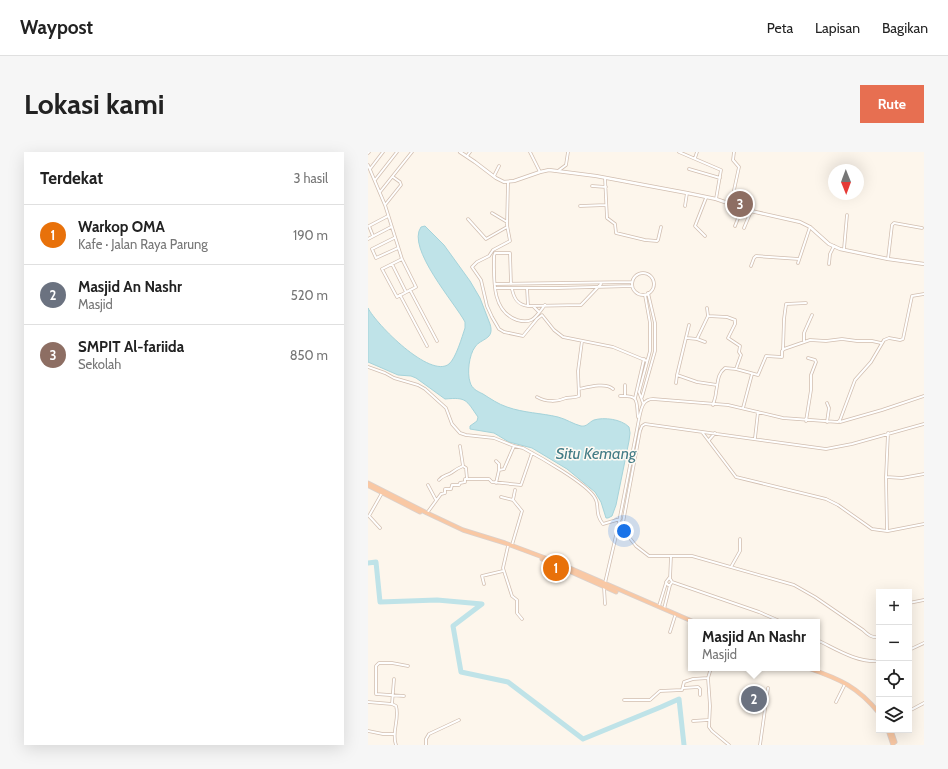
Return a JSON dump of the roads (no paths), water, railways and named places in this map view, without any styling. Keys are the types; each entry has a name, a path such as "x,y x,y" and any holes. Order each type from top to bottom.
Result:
{"highway":[{"path":"368,484 382,493 460,531 510,546"},
{"path":"368,484 427,514 475,534 556,562 688,621"},
{"path":"605,585 664,609 688,621"},
{"path":"820,670 843,679 855,686 866,694 876,706"},
{"path":"815,671 845,683 864,696 876,710"},
{"path":"891,733 894,745"}],"street":[{"path":"370,169 384,152"},
{"path":"375,180 397,152"},
{"path":"380,192 412,152"},
{"path":"460,152 499,180 508,182 550,170 688,193 716,199 751,211 800,222 810,227 825,241 834,246 888,259 924,264"},
{"path":"467,156 470,152"},
{"path":"530,152 540,172"},
{"path":"557,171 566,165 568,152"},
{"path":"679,152 720,169 722,172 716,199"},
{"path":"695,158 697,152"},
{"path":"731,204 739,167 733,160 734,152"},
{"path":"368,165 385,205 394,238 402,259 416,287 397,297 382,269 402,259"},
{"path":"494,176 499,166"},
{"path":"689,168 720,178"},
{"path":"385,205 401,185 400,182 393,177"},
{"path":"605,178 608,219 615,224 616,232 618,234 657,241 661,227"},
{"path":"508,182 507,227 510,241 493,250 489,256 477,262 472,267 481,280 486,303 499,329 504,332 523,336 542,315 560,336 613,347 646,360"},
{"path":"592,186 606,187"},
{"path":"685,206 688,193"},
{"path":"705,236 700,229 695,226 706,198"},
{"path":"580,206 606,205"},
{"path":"735,226 742,208"},
{"path":"744,228 751,211"},
{"path":"492,213 507,222"},
{"path":"844,249 848,215"},
{"path":"373,236 369,226 388,216"},
{"path":"468,219 486,239 507,227"},
{"path":"888,259 892,225 894,223 922,228"},
{"path":"368,239 391,227"},
{"path":"798,263 810,227"},
{"path":"394,238 372,249 376,258 398,248"},
{"path":"829,264 830,254 834,246"},
{"path":"511,284 510,254 496,252 494,256 495,288 500,306 513,318 528,322 533,320 545,305"},
{"path":"751,266 756,256 799,259"},
{"path":"392,264 406,292"},
{"path":"643,273 652,278 654,283 653,289 645,295 637,294 632,286 634,278 638,274 643,273"},
{"path":"495,284 601,284 632,282"},
{"path":"512,289 514,297 523,305 581,305 601,284"},
{"path":"495,288 598,288 632,286"},
{"path":"527,288 528,306"},
{"path":"410,290 437,341"},
{"path":"641,398 655,351 656,323 648,294"},
{"path":"840,422 855,380 871,362 881,343 887,338 903,339 912,296 924,294"},
{"path":"400,295 427,346"},
{"path":"635,398 650,351 650,323 645,295"},
{"path":"712,405 717,390 720,373 723,369 736,369 756,376 760,374 766,356 782,356 786,304 806,303"},
{"path":"533,306 539,312"},
{"path":"697,339 708,316 707,308"},
{"path":"804,341 804,333 812,315"},
{"path":"708,316 727,317 736,321 728,338 740,346 739,352 741,355 736,369"},
{"path":"676,383 689,325"},
{"path":"687,338 705,342"},
{"path":"783,350 810,340 826,341 842,339 881,343"},
{"path":"537,397 543,400 560,401 579,396 577,379 582,341"},
{"path":"806,421 812,390 811,375 816,362 815,360 808,358"},
{"path":"605,604 605,585 643,403 639,392 646,360"},
{"path":"368,367 394,378 418,385 425,389 446,408 452,424 460,433 494,438 523,448 582,484 596,498 598,515 603,524 612,520 620,519"},
{"path":"743,408 752,374"},
{"path":"677,375 697,382 717,385"},
{"path":"625,384 625,396"},
{"path":"579,389 604,385 613,389"},
{"path":"620,396 632,396 635,398 638,402 639,419"},
{"path":"643,403 646,400 653,399 743,408 782,418 806,421 840,422 924,396"},
{"path":"827,403 829,408 827,422"},
{"path":"755,439 758,412"},
{"path":"876,638 868,635 863,630 799,587 780,580 692,556 652,557 645,554 636,546 622,528 640,431 642,426 645,424 826,448 852,444 924,424"},
{"path":"702,432 736,476 826,499 838,505 872,529 888,531 924,524"},
{"path":"709,441 714,433"},
{"path":"888,433 886,477 888,531"},
{"path":"460,446 463,466 466,468 467,479"},
{"path":"499,470 504,469 514,446"},
{"path":"427,514 441,494 445,493 445,489 451,489 452,485 459,485 460,483 465,482 465,479 489,479 496,483 521,485 532,453"},
{"path":"496,461 499,464 499,470 496,483"},
{"path":"439,480 443,475 450,474 463,466"},
{"path":"886,477 902,478 924,474"},
{"path":"428,485 436,500"},
{"path":"513,500 515,490"},
{"path":"380,528 369,516 382,493"},
{"path":"501,497 513,500 522,511 503,566 503,571 512,596 517,600 517,613 522,620"},
{"path":"732,567 740,551 740,539"},
{"path":"671,556 672,563 670,579 672,582 775,619"},
{"path":"484,584 482,576 503,571"},
{"path":"658,607 666,580 670,579"},
{"path":"664,609 672,582"},
{"path":"666,583 670,585"},
{"path":"912,602 924,600"},
{"path":"670,632 675,616"},
{"path":"820,641 858,659 876,661"},
{"path":"912,649 924,643"},
{"path":"404,696 376,694 377,665 392,663 408,666"},
{"path":"710,671 708,678 710,706 708,720 710,729 729,745"},
{"path":"683,688 684,682 693,679 708,678"},
{"path":"392,704 394,679"},
{"path":"836,702 845,683"},
{"path":"624,700 648,700 660,691 681,690 683,688 698,687 700,689 700,695"},
{"path":"760,745 768,688"},
{"path":"368,702 392,704 396,706 397,710 394,734 396,745"},
{"path":"912,709 924,703"},
{"path":"426,745 426,739 429,734 459,720"},
{"path":"693,721 708,720"},
{"path":"368,731 383,734 394,734"}],"water":[{"name":"Situ Kemang","path":"425,226 444,245 470,281 480,298 490,324 491,333 475,347 470,359 469,378 473,388 507,407 520,411 558,417 581,426 594,420 607,419 617,420 629,427 629,441 616,505 612,516 606,518 601,502 595,492 567,469 532,448 509,442 494,433 470,429 470,426 477,421 478,417 468,403 462,399 445,399 416,378 398,375 368,362 368,308 381,326 392,337 404,348 429,364 440,367 449,364 456,352 465,328 465,322 434,275 420,248 418,236 421,227"}],"waterway":[{"path":"368,563 376,562 380,602 437,600 482,604 453,626 461,672 508,682 583,739 679,699 684,745"}],"place":[{"name":"SMPIT Al-fariida","path":"740,204"},
{"name":"Warkop OMA","path":"556,568"},
{"name":"Masjid An Nashr","path":"754,699"}]}
